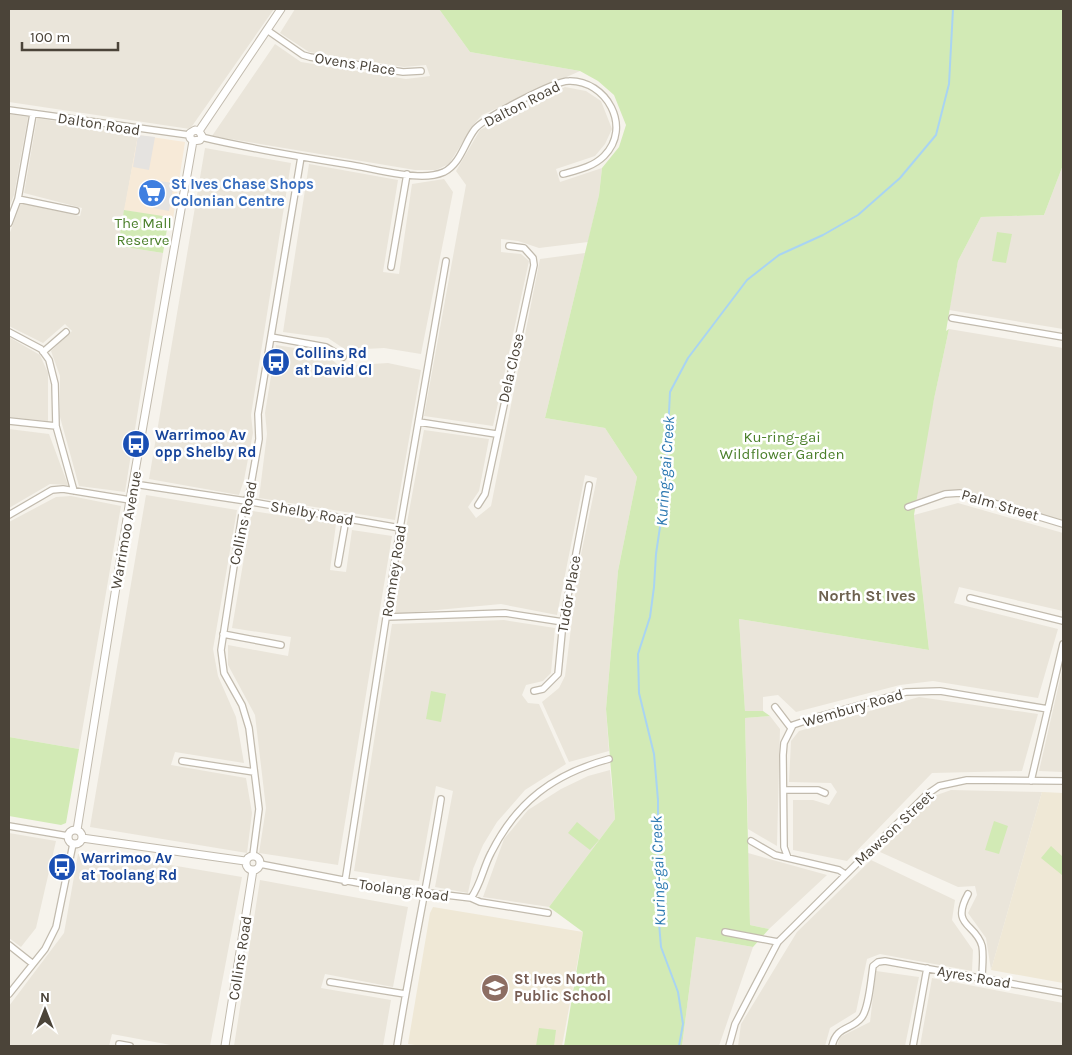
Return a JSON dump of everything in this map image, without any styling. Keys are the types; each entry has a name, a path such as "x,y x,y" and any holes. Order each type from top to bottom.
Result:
{"street":[{"path":"191,138 193,130 200,134 281,9"},
{"name":"Ovens Place","path":"267,30 303,55 310,57 403,72 421,71"},
{"name":"Dalton Road","path":"200,134 302,157 407,174 431,176 446,170 461,155 474,130 480,123 558,83 582,82 598,90 609,101 616,122 615,134 605,155 594,164 563,174"},
{"name":"Dalton Road","path":"9,110 191,138"},
{"path":"9,223 18,199 33,114"},
{"name":"Warrimoo Avenue","path":"77,830 191,138"},
{"name":"Collins Road","path":"253,855 259,810 247,717 224,673 220,650 242,514 259,439 258,414 302,157"},
{"path":"391,267 407,174"},
{"path":"18,199 76,211"},
{"name":"Dela Close","path":"478,505 485,494 496,434 534,265 533,258 524,248 509,246"},
{"name":"Romney Road","path":"345,882 388,617 400,528 420,422 446,261"},
{"path":"952,318 1063,337"},
{"path":"9,332 43,352 54,371 56,426 74,491"},
{"path":"43,352 66,332"},
{"path":"271,337 326,347 343,357"},
{"path":"9,421 56,426"},
{"path":"420,422 496,434"},
{"name":"Shelby Road","path":"134,484 246,501 400,528"},
{"name":"Tudor Place","path":"534,692 543,689 558,674 563,622 589,485"},
{"path":"9,515 52,490 74,491 130,500"},
{"name":"Palm Street","path":"908,507 945,494 960,493 1063,524"},
{"path":"338,564 346,519"},
{"path":"970,598 1063,621"},
{"path":"388,617 505,613 563,622"},
{"path":"223,634 281,645"},
{"path":"1031,781 1063,644"},
{"name":"Wembury Road","path":"788,858 784,848 784,743 791,728 801,721 906,692 940,691 1048,709"},
{"path":"775,707 791,728"},
{"path":"472,898 478,889 499,838 524,806 554,780 572,771 609,759"},
{"path":"182,761 254,772"},
{"name":"Mawson Street","path":"729,1046 735,1024 778,942 926,795 939,786 967,780 1063,781"},
{"path":"784,790 818,790 825,793"},
{"path":"397,1046 441,799"},
{"path":"9,826 68,836"},
{"path":"77,830 82,833 82,838 80,842 73,844 69,841 68,836 71,831 77,830"},
{"path":"82,838 245,862"},
{"path":"751,841 775,855 839,870 845,874"},
{"path":"9,994 45,949 56,927 73,844"},
{"path":"253,855 258,858 260,864 253,870 247,868 245,862 248,857 253,855"},
{"name":"Toolang Road","path":"260,864 345,882 425,894 472,898 480,902 548,913"},
{"name":"Collins Road","path":"225,1046 253,870"},
{"path":"968,894 963,903 961,914 964,922 982,947 982,978"},
{"path":"725,932 778,942"},
{"path":"9,945 33,964"},
{"name":"Ayres Road","path":"832,1046 834,1036 861,1018 865,1011 873,966 878,962 885,961 927,968 1063,993"},
{"path":"913,1046 927,968"},
{"path":"330,982 405,994"},
{"path":"119,1044 130,1046"}],"shaded area":[{"path":"9,9 274,9 190,129 9,102"},
{"path":"295,9 439,9 470,52 580,71 482,115 474,124 449,164 436,170 415,170 212,136 275,44 301,62 406,79 430,76 426,65 404,67 309,52 280,33"},
{"path":"565,87 586,91 601,101 612,129 605,144 595,156 556,169 560,182 602,168 599,195 588,242 539,248 518,241 501,239 501,252 521,254 529,261 493,426 424,416 466,185 456,171 480,130"},
{"path":"9,114 28,117 14,195 9,208"},
{"path":"37,118 138,135 118,246 163,253 125,492 79,486 60,417 60,376 51,351 72,331 65,324 43,343 9,326 9,235 21,203 80,216 82,208 24,193"},
{"path":"138,135 185,142 173,219 124,210"},
{"path":"138,135 155,137 149,170 133,167"},
{"path":"205,148 291,163 251,415 253,433 244,480 239,495 149,479"},
{"path":"309,164 398,180 383,272 399,274 412,184 444,179 453,192 421,354 384,348 346,350 328,338 283,332"},
{"path":"1063,165 1063,329 949,310 958,261 981,217 1044,215"},
{"path":"158,181 174,183 169,211 153,208"},
{"path":"585,253 545,418 605,428 637,477 618,571 606,709 609,751 569,762 542,702 559,688 565,676 579,564 597,478 585,475 557,615 501,604 395,614 406,528 424,430 489,439 479,491 468,507 476,518 491,506 540,259"},
{"path":"949,329 1063,348 1063,521 961,491 945,491 916,501 922,454"},
{"path":"9,337 40,355 48,373 48,421 9,417"},
{"path":"276,345 325,353 339,366 388,363 421,370 395,520 259,498 267,434 265,413"},
{"path":"9,429 49,434 68,485 50,484 9,508"},
{"path":"146,495 237,510 213,649 218,676 236,717 244,763 175,752 171,765 246,778 252,813 247,853 90,827"},
{"path":"71,496 121,506 79,749 9,737 9,522 56,497"},
{"path":"958,503 1063,533 1063,611 959,587 954,603 1058,629 1038,698 933,681 900,685 796,712 778,695 763,697 763,711 745,711 739,619 929,650 914,515"},
{"path":"252,511 336,524 330,570 346,572 352,530 392,536 338,865 259,853 266,808 255,715 228,665 228,645 288,656 291,637 232,628"},
{"path":"504,620 555,628 551,673 543,681 526,685 522,695 528,703 539,704 566,764 525,790 497,822 483,845 473,869 468,893 435,887 453,791 436,786 419,881 354,871 392,624"},
{"path":"1063,666 1063,772 1039,771"},
{"path":"919,697 1038,714 1022,771 932,773 847,861 793,850 793,800 813,800 829,805 837,792 831,783 789,782 791,741 799,731"},
{"path":"770,716 780,729 777,846 748,829 745,718"},
{"path":"610,770 615,819 549,907 483,897 504,839 528,810 561,789 588,776"},
{"path":"951,790 1042,792 991,970 986,938 968,913 977,895 975,886 958,887 880,852 934,796"},
{"path":"1042,792 1063,793 1063,983 991,970"},
{"path":"9,833 56,841 36,928 21,947 9,938"},
{"path":"87,851 242,877 210,1046 176,1046 112,1034 109,1046 9,1046 9,1006 64,933 78,854"},
{"path":"748,853 827,875 769,929 750,925"},
{"path":"871,860 955,900 952,920 973,950 972,971 880,954 867,959 856,1012 830,1028 825,1046 738,1046 741,1024 797,932"},
{"path":"260,880 408,907 393,987 325,974 321,988 391,1000 383,1046 234,1046"},
{"name":"St Ives North Public School","path":"433,907 583,932 562,1046 422,1046 408,1044 430,913"},
{"path":"696,937 753,947 719,1046 682,1046"},
{"path":"876,971 919,977 905,1046 837,1046 840,1037 870,1022"},
{"path":"932,978 1063,1003 1063,1046 920,1046"}],"green space":[{"name":"Ku-ring-gai Wildflower Garden","path":"439,9 1063,9 1063,165 1044,215 981,217 958,261 946,331 949,329 934,399 914,515 929,650 739,619 745,711 763,711 770,716 745,718 750,925 769,929 753,947 696,937 682,1046 564,1046 583,932 549,907 615,819 606,709 618,571 637,477 605,428 545,418 599,195 602,168 619,147 626,125 614,95 598,81 580,71 470,52"},
{"name":"The Mall Reserve","path":"124,210 169,217 163,253 118,246"},
{"path":"997,232 1012,234 1006,263 992,261"},
{"path":"431,691 446,694 441,722 426,719"},
{"path":"9,737 79,749 66,823 61,825 9,816"},
{"path":"994,821 1008,826 999,854 985,850"},
{"path":"577,822 599,840 590,850 568,833"},
{"path":"1051,846 1063,857 1062,875 1041,858"},
{"path":"539,1028 556,1030 554,1046 536,1046"}],"waterway":[{"name":"Kuring-gai Creek","path":"679,1046 683,1024 678,992 661,947 658,911 658,800 654,754 639,693 638,654 650,617 654,587 656,554 665,493 670,392 688,358 747,280 779,255 823,235 858,215 900,178 936,135 949,84 953,9"}],"place":[{"name":"St Ives Chase Shops Colonian Centre","path":"152,193"},
{"name":"Collins Rd at David Cl","path":"276,362"},
{"name":"Warrimoo Av opp Shelby Rd","path":"136,444"},
{"name":"Warrimoo Av at Toolang Rd","path":"62,867"},
{"name":"St Ives North Public School","path":"495,988"}],"district":[{"name":"North St Ives","path":"867,595"}]}
